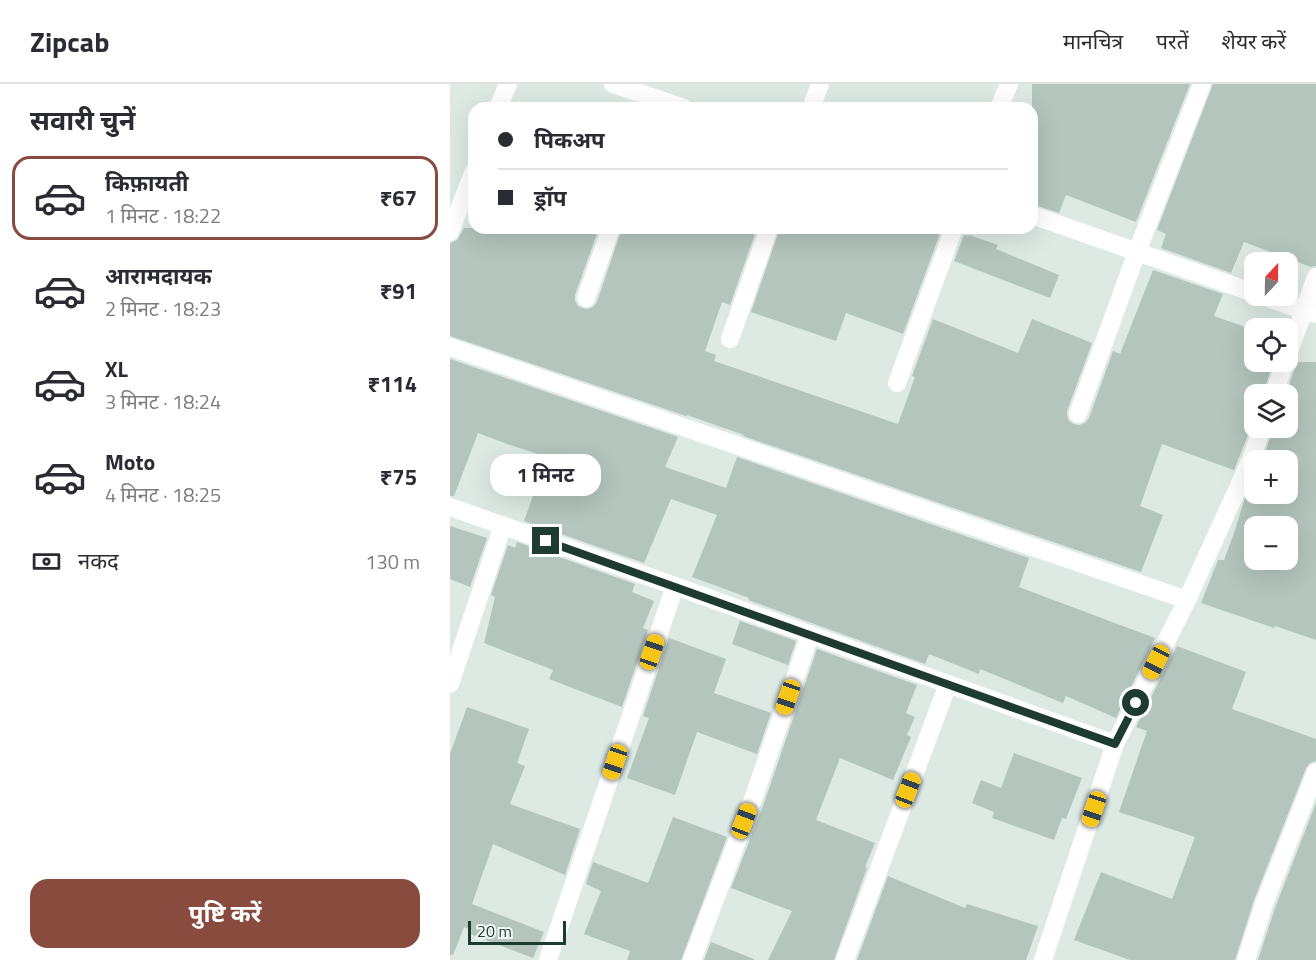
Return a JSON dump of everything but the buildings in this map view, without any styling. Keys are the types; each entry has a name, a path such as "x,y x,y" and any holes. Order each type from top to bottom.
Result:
{"street":[{"path":"500,102 508,84"},
{"path":"613,84 659,97"},
{"path":"813,102 820,84"},
{"path":"1002,102 1009,84"},
{"path":"1078,414 1202,84"},
{"path":"450,232 468,186"},
{"path":"1038,217 1244,289"},
{"path":"586,298 610,234"},
{"path":"730,339 767,234"},
{"path":"897,383 952,234"},
{"path":"1298,335 1310,312 1316,277"},
{"path":"1292,306 1310,312"},
{"path":"450,347 1187,600"},
{"path":"1043,960 1115,744 1187,600 1259,438"},
{"path":"450,507 1115,744"},
{"path":"450,684 503,525"},
{"path":"548,960 675,586"},
{"path":"692,960 752,802 810,635"},
{"path":"845,960 948,684"},
{"path":"1246,960 1264,904 1316,772"}],"route":[{"path":"546,541 1115,744 1136,703"}]}
